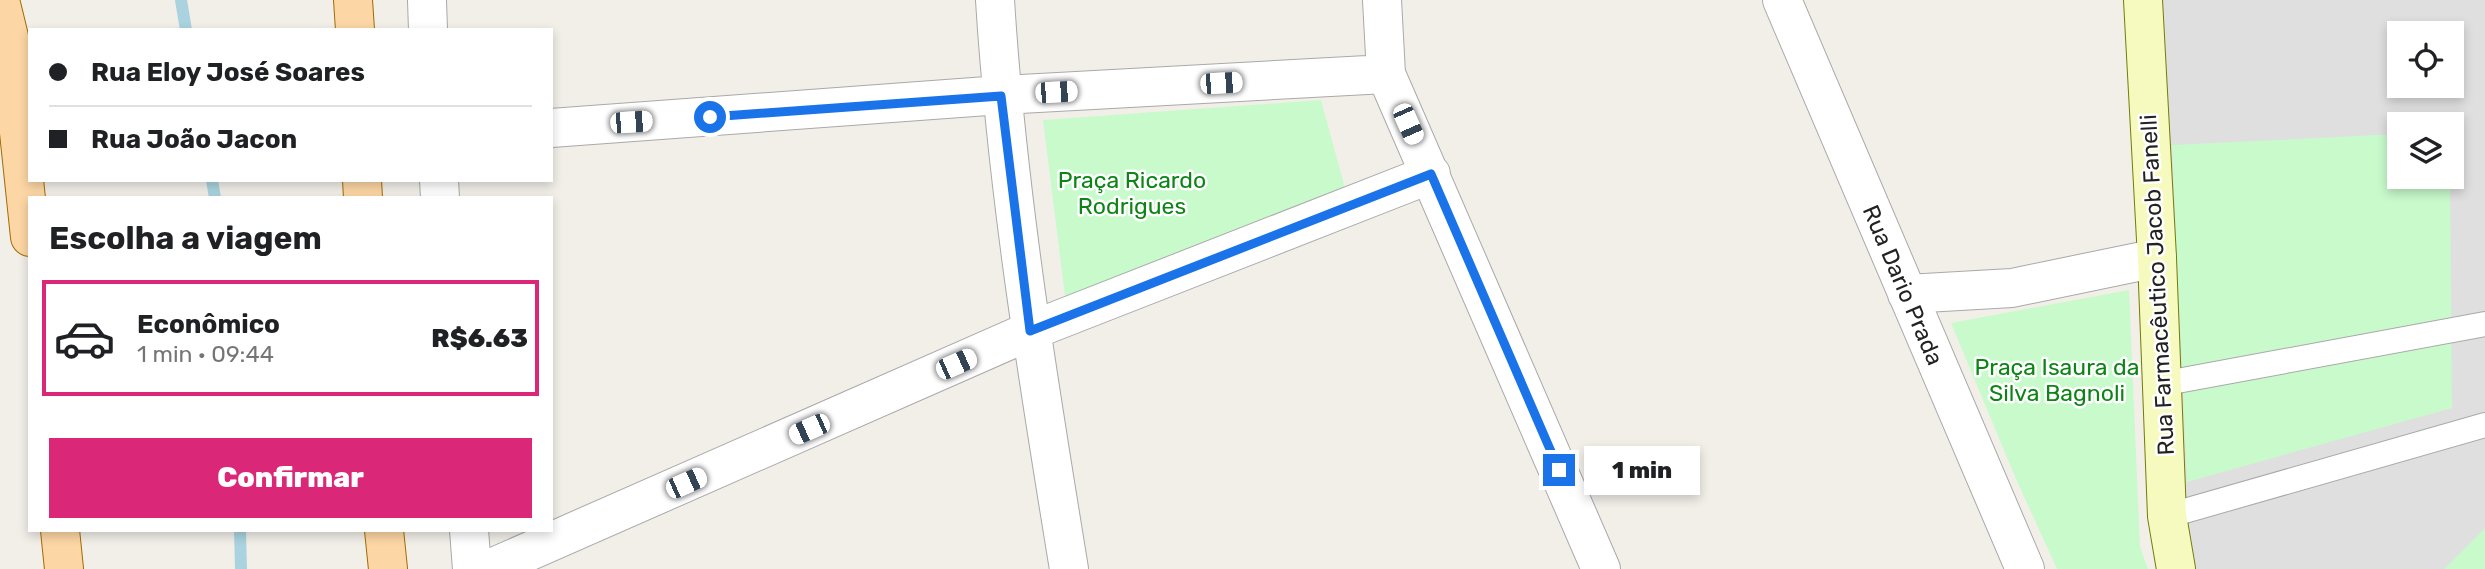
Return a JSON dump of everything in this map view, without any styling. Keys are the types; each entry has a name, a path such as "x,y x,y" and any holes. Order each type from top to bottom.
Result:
{"main road":[{"path":"0,0 9,37 28,218"},
{"path":"353,0 355,28"},
{"name":"Rua Farmacêutico Jacob Fanelli","path":"2143,0 2167,516 2176,569"},
{"path":"60,532 64,569"},
{"path":"384,532 388,569"}],"street":[{"path":"427,0 428,28"},
{"path":"995,0 1001,96 1030,331 1069,569"},
{"path":"1382,0 1386,74 1601,569"},
{"name":"Rua Dario Prada","path":"1782,0 2025,569"},
{"path":"553,128 1001,96 1386,74"},
{"path":"489,569 1030,331 1431,174"},
{"path":"1907,294 2012,288 2157,258"},
{"path":"469,532 472,569"}],"lane":[{"path":"2161,384 2485,324"},
{"path":"2167,516 2485,425"}],"shaded area":[{"path":"2157,0 2485,0 2485,569 2193,569 2185,549"}],"green space":[{"name":"Praça Ricardo Rodrigues","path":"1321,100 1346,192 1066,304 1043,120"},
{"path":"2387,135 2387,189 2450,189 2452,408 2187,482 2172,145"},
{"name":"Praça Isaura da Silva Bagnoli","path":"2129,290 2140,547 2148,569 2057,569 1951,323"},
{"path":"2485,528 2485,569 2444,569"}],"waterway":[{"path":"181,0 186,28"},
{"path":"212,182 215,196"},
{"path":"240,532 241,569"}],"route":[{"path":"710,117 1001,96 1030,331 1431,174 1559,470"}]}
